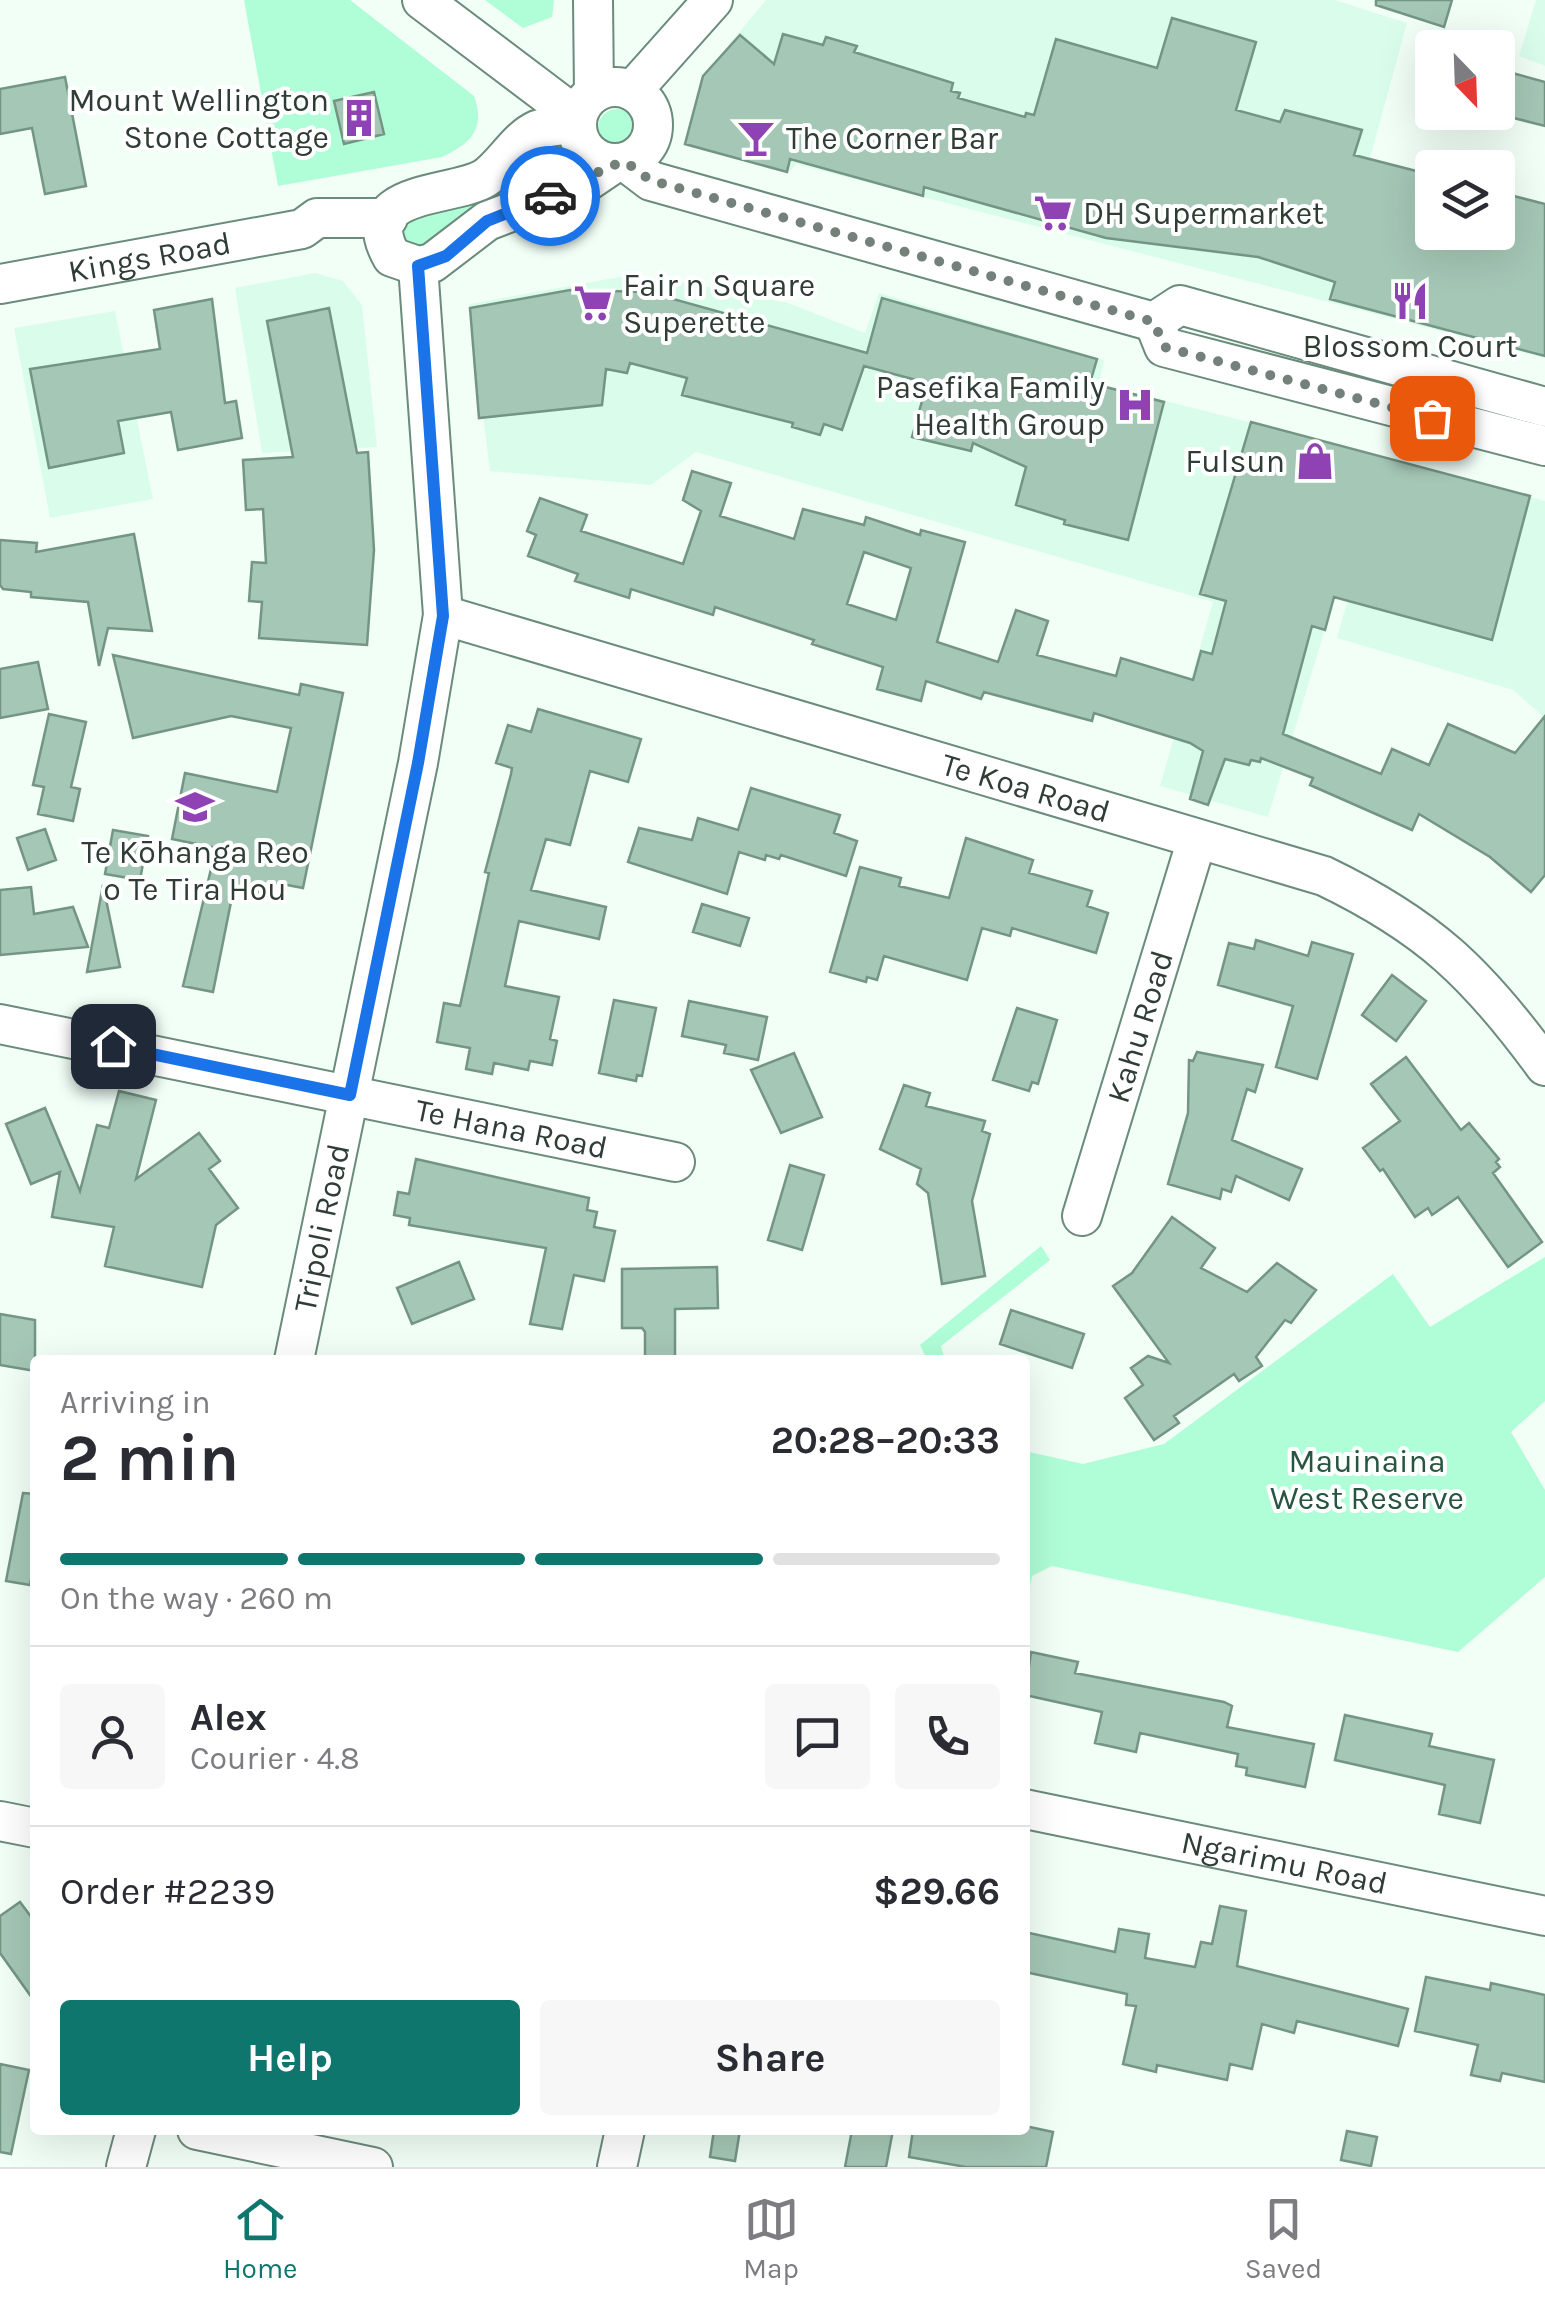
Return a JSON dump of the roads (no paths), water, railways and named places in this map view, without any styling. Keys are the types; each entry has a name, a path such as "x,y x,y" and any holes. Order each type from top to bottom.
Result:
{"street":[{"path":"422,0 508,69 613,119"},
{"path":"593,0 613,119 650,180 1154,322 1180,305 1545,407"},
{"path":"602,0 613,119"},
{"path":"418,266 446,256 487,221 582,185 613,119 713,0"},
{"path":"386,231 402,200 487,176 535,131 613,119"},
{"name":"Kings Road","path":"0,284 302,229 324,238 386,231 392,257 418,266"},
{"name":"Tripoli Road","path":"295,1355 418,763 443,616 418,266"},
{"path":"1154,322 1164,347 1545,446"},
{"name":"Te Koa Road","path":"443,616 1324,876 1386,906 1434,939 1480,982 1545,1066"},
{"name":"Kahu Road","path":"1082,1216 1197,839"},
{"name":"Te Hana Road","path":"0,1024 675,1162"},
{"name":"Ngarimu Road","path":"1030,1810 1545,1916"},
{"path":"0,1821 30,1827"},
{"path":"126,2167 135,2135"},
{"path":"221,2135 373,2167"},
{"path":"618,2167 624,2135"}],"place":[{"name":"Mount Wellington Stone Cottage","path":"359,118"},
{"name":"The Corner Bar","path":"756,138"},
{"name":"DH Supermarket","path":"1053,213"},
{"name":"Blossom Court","path":"1410,301"},
{"name":"Fair n Square Superette","path":"593,303"},
{"name":"Pasefika Family Health Group","path":"1135,405"},
{"name":"Fulsun","path":"1315,461"},
{"name":"Te Kōhanga Reo o Te Tira Hou","path":"195,807"}],"park label":[{"name":"Mauinaina West Reserve","path":"1367,1480"}]}
